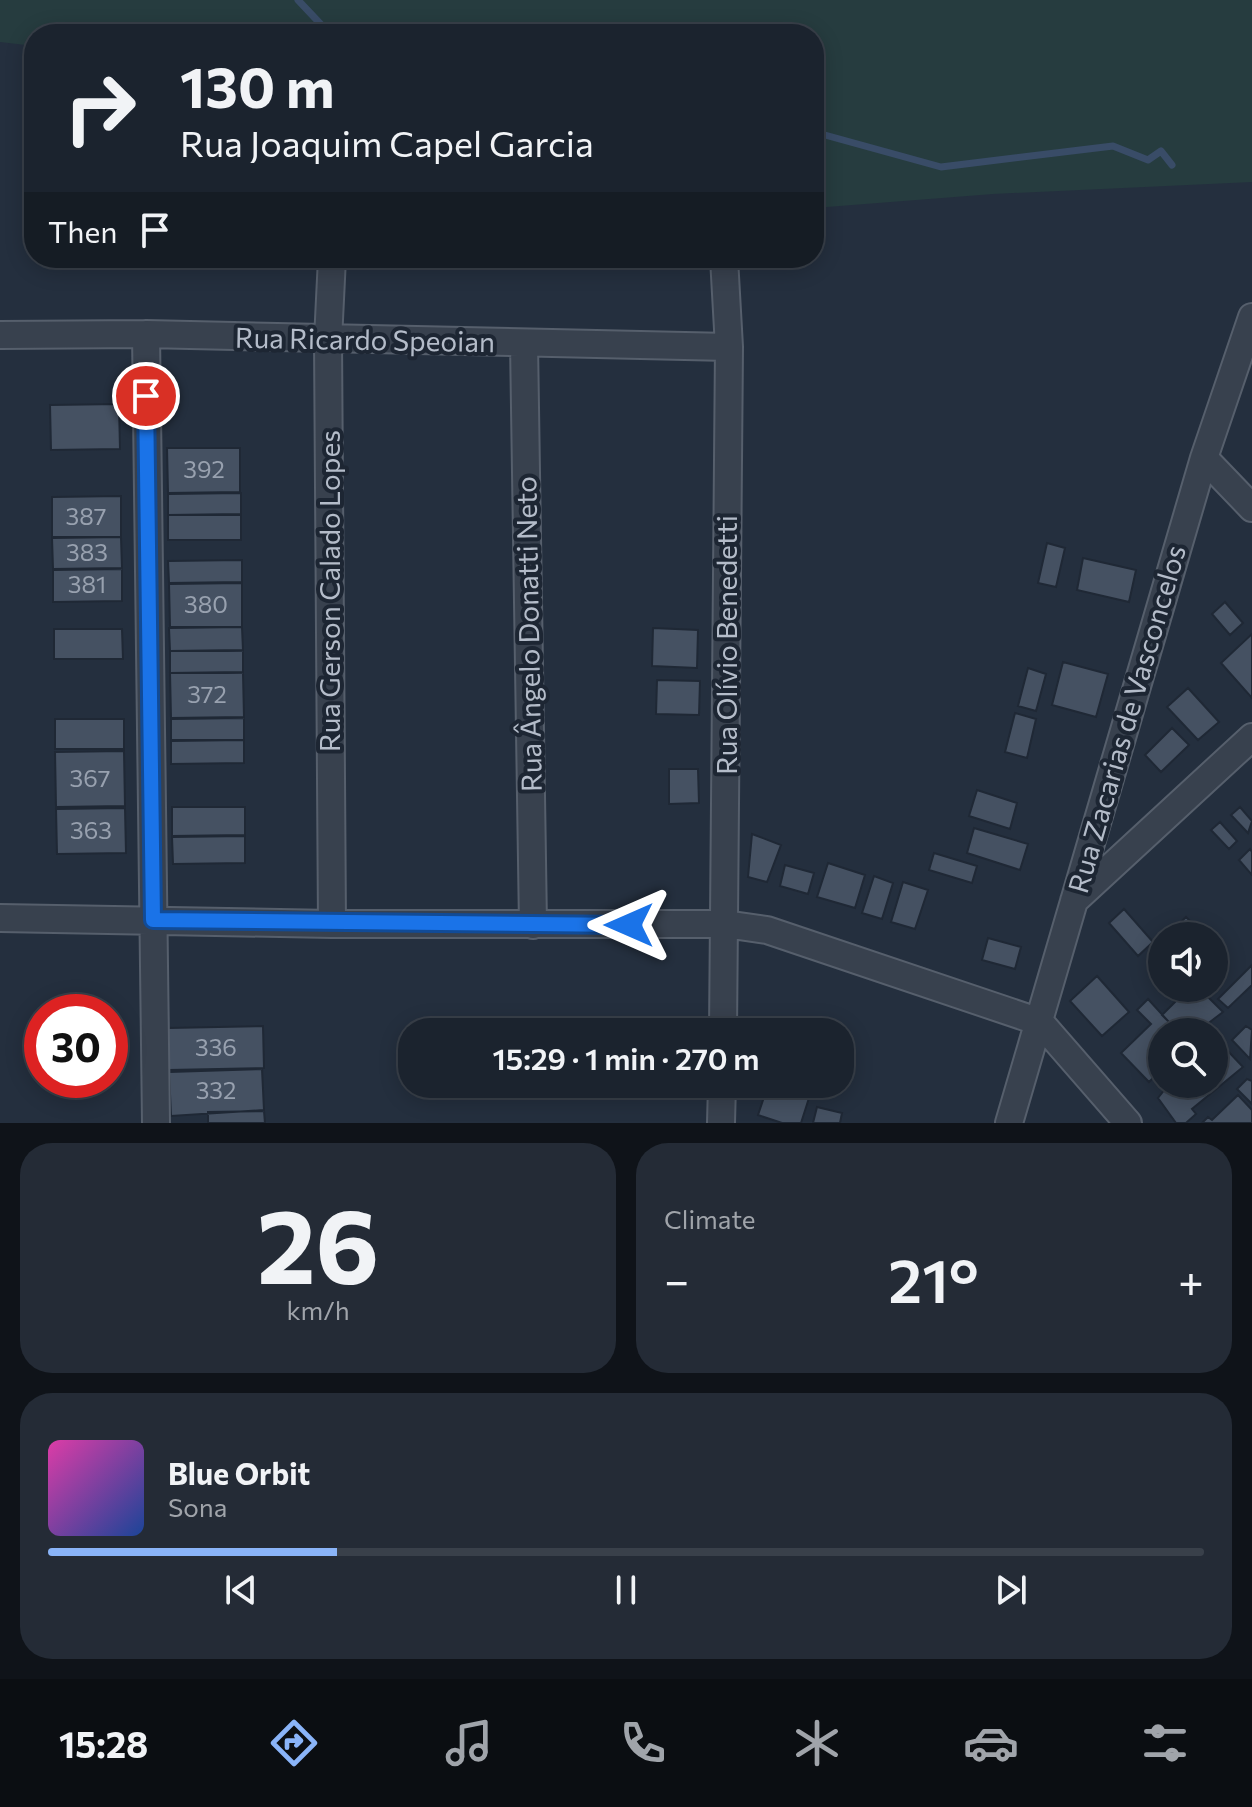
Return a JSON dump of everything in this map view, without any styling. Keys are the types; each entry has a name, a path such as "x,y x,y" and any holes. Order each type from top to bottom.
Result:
{"street":[{"name":"Rua Gerson Calado Lopes","path":"332,268 328,340 332,924"},
{"name":"Rua Olívio Benedetti","path":"723,1018 729,347 725,268"},
{"name":"Rua Zacarias de Vasconcelos","path":"1009,1123 1204,458 1252,317"},
{"name":"Rua Ricardo Speoian","path":"0,335 146,334 729,347"},
{"path":"146,334 156,1123"},
{"name":"Rua Ângelo Donatti Neto","path":"524,343 533,925"},
{"path":"1204,458 1252,508"},
{"path":"1074,901 1252,737"},
{"path":"0,918 332,924 725,924 767,930 1040,1022 1128,1123"},
{"path":"721,1123 722,1098"}],"green space":[{"path":"0,0 1252,0 1252,182 993,194 824,207 824,24 24,24 24,45 0,42"}],"building":[{"path":"119,404 120,449 51,450 50,405"},
{"path":"167,448 240,448 240,492 168,493"},
{"path":"241,493 241,514 168,515 168,494"},
{"path":"121,496 121,537 52,537 52,497"},
{"path":"168,515 241,515 241,540 168,540"},
{"path":"121,537 122,568 53,569 52,538"},
{"path":"1047,543 1065,548 1056,587 1038,583"},
{"path":"1083,558 1136,570 1129,602 1077,590"},
{"path":"242,560 242,582 169,583 168,561"},
{"path":"122,569 122,601 53,602 53,570"},
{"path":"242,583 242,627 170,627 169,584"},
{"path":"1225,602 1243,623 1230,635 1212,614"},
{"path":"242,627 243,650 170,651 169,628"},
{"path":"653,628 698,630 697,668 652,666"},
{"path":"54,629 122,629 123,659 54,659"},
{"path":"1252,634 1252,698 1221,663"},
{"path":"170,651 243,651 243,672 170,673"},
{"path":"1063,662 1108,674 1096,717 1052,705"},
{"path":"1028,668 1046,674 1036,711 1018,706"},
{"path":"170,673 243,673 244,717 171,718"},
{"path":"657,680 700,681 699,715 656,714"},
{"path":"1188,688 1219,722 1198,740 1167,707"},
{"path":"1015,713 1036,719 1027,758 1005,752"},
{"path":"244,718 244,740 171,740 171,719"},
{"path":"55,719 124,719 124,749 55,749"},
{"path":"1172,728 1189,745 1161,772 1145,755"},
{"path":"244,740 244,763 171,764 171,741"},
{"path":"124,751 125,806 56,807 55,752"},
{"path":"669,769 698,769 699,803 669,804"},
{"path":"977,790 1017,803 1010,829 969,816"},
{"path":"172,807 245,807 245,835 172,836"},
{"path":"1240,807 1252,821 1248,833 1231,815"},
{"path":"125,808 126,853 57,854 56,809"},
{"path":"1220,822 1237,841 1229,849 1211,830"},
{"path":"974,828 1028,844 1020,870 967,853"},
{"path":"752,834 781,845 767,882 748,877"},
{"path":"245,836 245,863 173,864 172,837"},
{"path":"1250,849 1252,852 1252,875 1239,860"},
{"path":"934,853 977,866 972,883 929,870"},
{"path":"828,863 865,875 855,908 817,897"},
{"path":"785,865 814,873 808,894 780,886"},
{"path":"874,876 893,883 882,919 862,913"},
{"path":"903,882 928,890 915,929 891,922"},
{"path":"1124,909 1148,936 1148,947 1138,956 1109,923"},
{"path":"988,938 1021,947 1015,969 982,960"},
{"path":"1252,965 1252,985 1228,1008 1221,1002 1228,1002 1228,989"},
{"path":"1097,976 1129,1012 1102,1036 1070,1001"},
{"path":"1148,999 1165,1018 1148,1018 1148,1021 1137,1010"},
{"path":"1175,1002 1213,1002 1223,1012 1215,1018 1165,1018 1162,1015"},
{"path":"263,1026 264,1068 169,1070 168,1028"},
{"path":"1246,1026 1252,1030 1250,1059 1232,1040"},
{"path":"1148,1027 1148,1081 1121,1053"},
{"path":"1228,1051 1243,1067 1228,1079"},
{"path":"262,1069 264,1110 171,1116 169,1072"},
{"path":"1247,1079 1252,1081 1252,1104 1237,1089"},
{"path":"1238,1095 1252,1110 1252,1123 1202,1123 1208,1117 1212,1120"},
{"path":"764,1098 809,1098 801,1123 782,1123 758,1115"},
{"path":"1158,1098 1205,1098 1192,1109 1196,1114 1186,1123 1176,1123"},
{"path":"817,1107 842,1113 840,1123 813,1123"},
{"path":"264,1111 265,1123 208,1123 208,1112"}],"waterway":[{"path":"298,0 321,24"},
{"path":"824,135 941,167 1113,146 1148,160 1161,151 1172,165"}],"route":[{"path":"146,396 153,920 629,925"}]}
